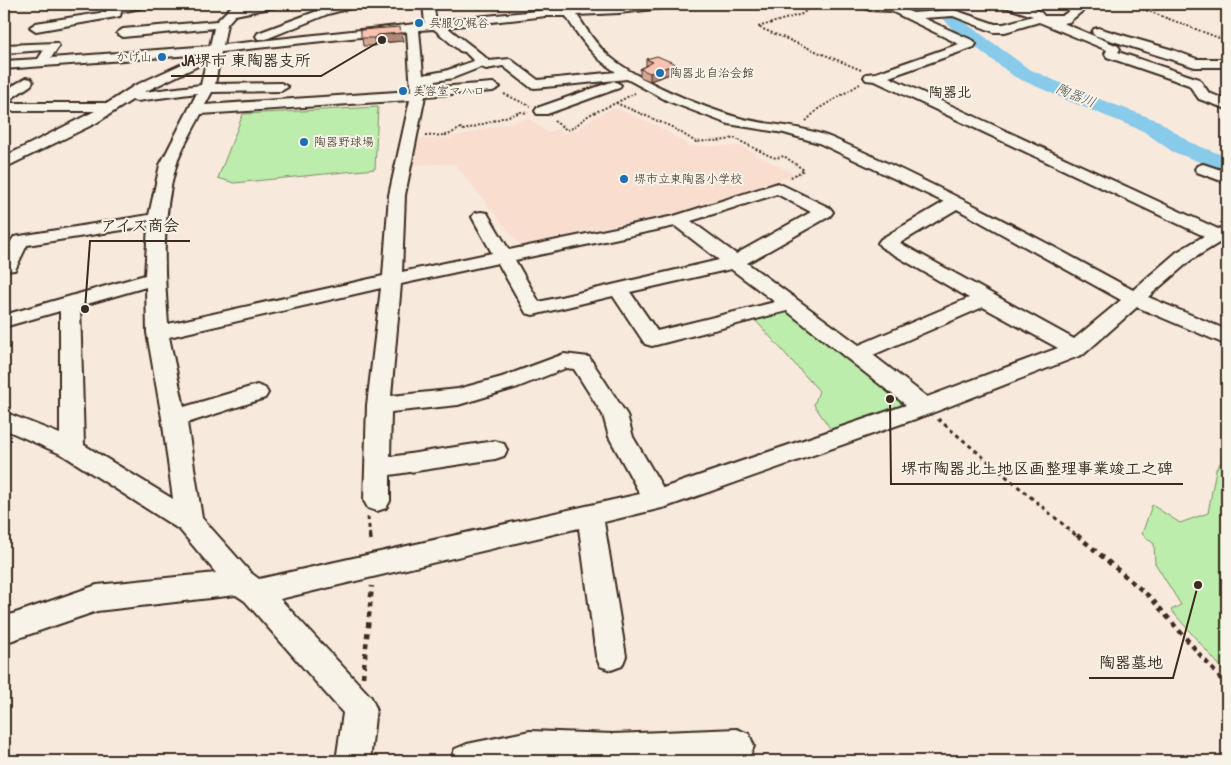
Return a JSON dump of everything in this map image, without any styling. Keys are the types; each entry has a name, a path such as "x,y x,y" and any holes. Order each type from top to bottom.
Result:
{"street":[{"path":"36,27 146,4"},
{"path":"189,522 174,418 158,333 155,278 157,219 168,166 207,88 221,24 237,8 275,4"},
{"path":"314,4 316,8 324,12"},
{"path":"241,46 246,41 324,12 354,4"},
{"path":"428,4 434,26 464,48 469,49 486,65 505,62 536,84 631,77"},
{"path":"552,4 566,13 590,44 606,60 648,86 703,111 733,121 791,131 824,140 957,202 1133,298 1227,338"},
{"path":"4,65 216,51 241,46 313,38 672,4"},
{"path":"863,4 870,7 893,8 970,44 874,77"},
{"path":"1006,4 1036,14 1044,20 1114,49 1111,54 1194,82 1204,96 1227,105"},
{"path":"911,16 945,12 994,28 1005,28 1044,20 1065,20 1086,4"},
{"path":"49,19 48,14 99,6 113,12 125,28 221,24"},
{"path":"1044,20 1106,33 1195,63 1227,63"},
{"path":"313,38 312,29 338,23"},
{"path":"377,501 379,405 392,280 398,195 418,89 413,28"},
{"path":"10,46 52,46 41,63"},
{"path":"4,163 90,120 123,98 216,51"},
{"path":"140,84 152,54"},
{"path":"418,89 483,62"},
{"path":"156,67 191,64"},
{"path":"542,114 631,77"},
{"path":"874,77 1223,234"},
{"path":"4,97 26,82"},
{"path":"123,98 207,88 281,87"},
{"path":"196,110 418,89 493,87"},
{"path":"4,107 109,107"},
{"path":"1202,169 1227,178"},
{"path":"158,333 392,280 503,257 678,220 778,188 824,212 735,262 533,310 503,257 481,217"},
{"path":"957,202 887,243 1076,349"},
{"path":"8,266 20,241 157,219"},
{"path":"678,220 857,354 924,407"},
{"path":"4,630 97,598 248,587 374,566 657,500 924,407 1076,349 1184,256 1223,234"},
{"path":"4,321 155,278"},
{"path":"618,289 652,339 791,304"},
{"path":"857,354 984,299"},
{"path":"70,303 72,449"},
{"path":"379,405 458,397 503,384 564,361 580,362 615,415 621,437 657,500"},
{"path":"174,418 256,393"},
{"path":"4,420 72,449 189,522 360,708 353,761"},
{"path":"378,468 495,450"},
{"path":"590,515 611,656"},
{"path":"467,761 530,748 613,751 737,746"}],"path":[{"path":"791,131 812,116 818,109 874,77 852,65 758,27 802,14 807,10 799,4"},
{"path":"1167,4 1142,8 1227,41"},
{"path":"493,87 567,130 590,115 648,86"},
{"path":"616,103 672,127 696,142 715,139 725,141 734,138 770,156 776,158 784,156 804,170 796,173 796,176 783,180"},
{"path":"410,136 448,135 461,128 464,130 475,128 521,112 542,114"},
{"path":"924,407 1151,598 1227,686"},
{"path":"360,708 374,566 368,513 377,501"}],"shaded area":[{"name":"堺市立東陶器小学校","path":"614,108 656,125 689,146 740,146 792,173 792,176 678,212 520,245 454,163 413,165 418,139 450,138 528,118 547,133 558,129 565,134 577,130 596,116"}],"green space":[{"name":"陶器野球場","path":"378,107 375,169 234,183 218,178 243,114"},
{"path":"784,312 791,313 902,399 904,405 832,431 814,405 819,391 755,320"},
{"path":"1227,454 1227,674 1171,610 1181,605 1155,563 1154,544 1142,534 1152,505 1180,523 1208,513 1216,469"}],"building":[{"path":"400,27 401,33 377,35 374,38 361,38 361,30"},
{"path":"657,56 676,64 650,73 640,69 653,62 646,59"}],"waterway":[{"name":"陶器川","path":"939,4 961,28 1022,73 1076,97 1151,126 1181,147 1227,165"}],"place":[{"name":"呉服の梶谷","path":"419,23"},
{"name":"JA堺市 東陶器支所","path":"382,40"},
{"name":"かげ山","path":"162,57"},
{"name":"陶器北自治会館","path":"660,73"},
{"name":"美容室マハロ","path":"403,91"},
{"name":"陶器野球場","path":"304,142"},
{"name":"堺市立東陶器小学校","path":"624,179"},
{"name":"アイズ商会","path":"85,309"},
{"name":"堺市陶器北土地区画整理事業竣工之碑","path":"890,399"},
{"name":"陶器墓地","path":"1198,585"}],"district":[{"name":"陶器北","path":"950,92"}]}
